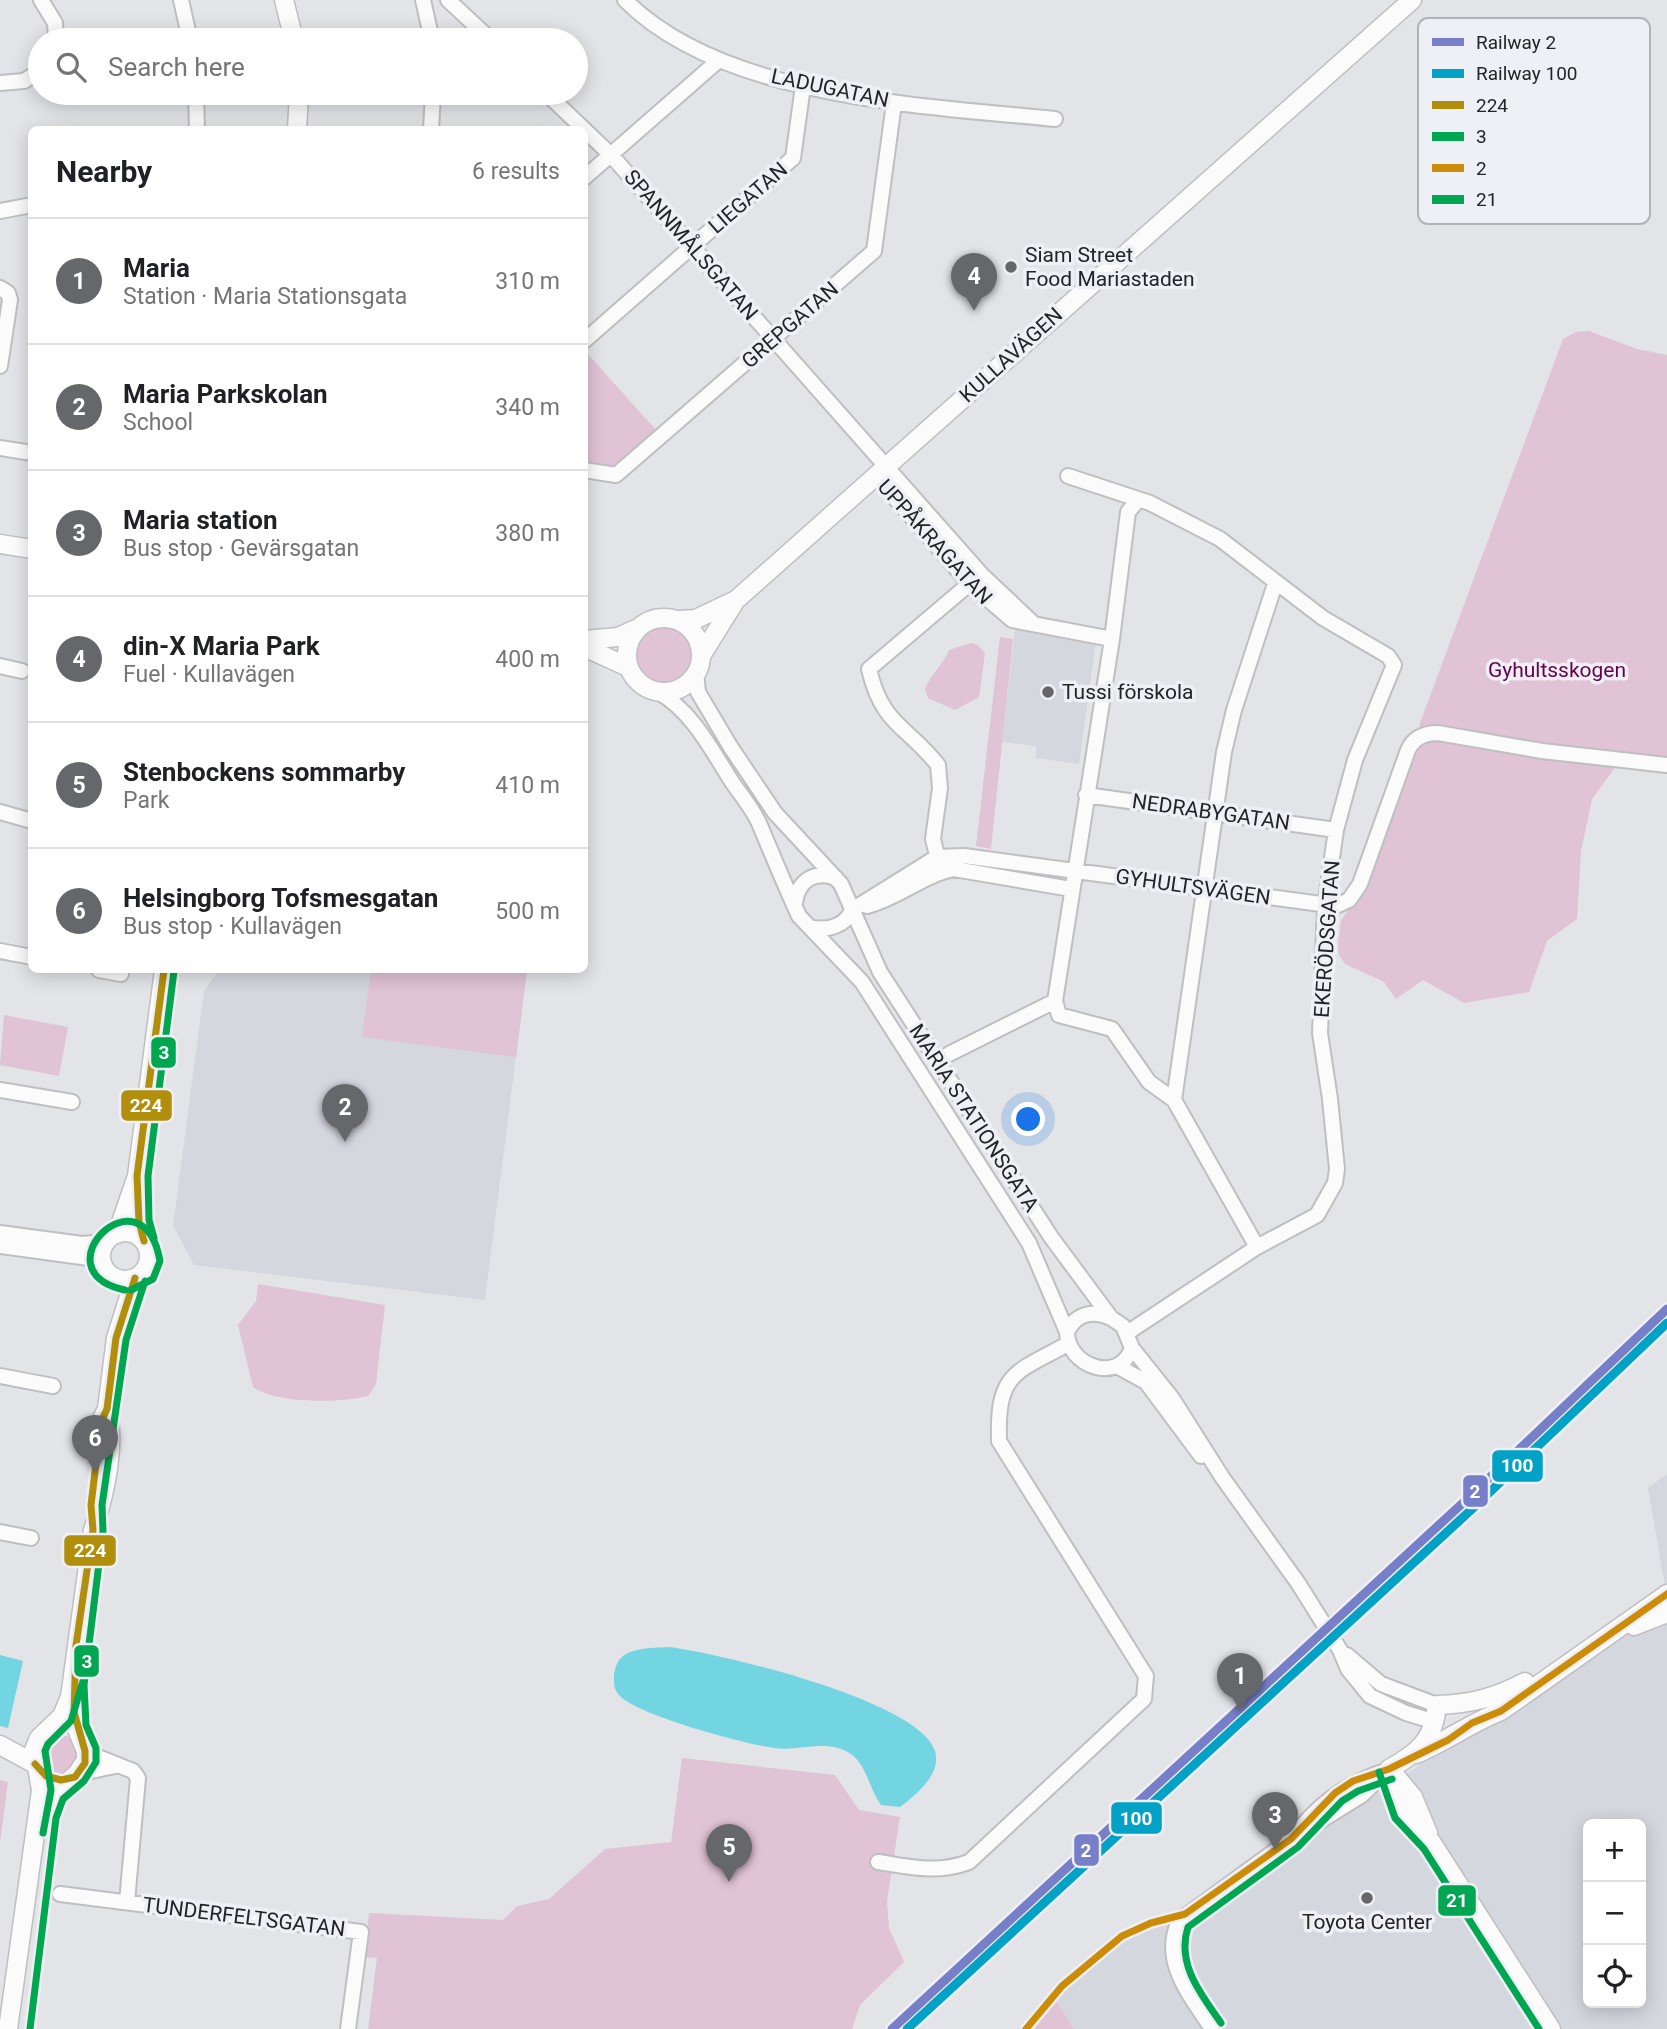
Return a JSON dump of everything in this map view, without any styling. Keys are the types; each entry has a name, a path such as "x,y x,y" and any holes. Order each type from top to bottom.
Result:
{"street":[{"path":"181,0 187,28"},
{"path":"284,0 292,28"},
{"path":"423,0 429,28"},
{"path":"448,0 478,28"},
{"name":"LADUGATAN","path":"625,0 658,27 719,60 803,86 894,103 1055,119"},
{"name":"KULLAVÄGEN","path":"588,640 618,637 660,617 696,619 736,600 1412,0"},
{"path":"46,2 55,28"},
{"path":"588,175 719,60"},
{"path":"0,83 28,78"},
{"name":"LIEGATAN","path":"588,337 793,158 803,86"},
{"name":"GREPGATAN","path":"588,471 616,475 874,251 894,103"},
{"path":"196,105 197,126"},
{"path":"297,126 298,105"},
{"path":"431,126 432,105"},
{"name":"SPANNMÅLSGATAN","path":"559,105 581,126"},
{"name":"SPANNMÅLSGATAN","path":"588,133 611,155 774,340 881,470"},
{"path":"0,211 28,206"},
{"path":"0,288 8,293 10,300 0,366"},
{"path":"0,448 28,452"},
{"name":"UPPÅKRAGATAN","path":"881,470 1012,620 1112,639"},
{"name":"EKERÖDSGATAN","path":"1068,476 1162,508 1220,539 1275,584 1323,618 1388,656 1394,665 1355,760 1336,830 1325,906 1320,1033 1337,1169 1335,1183 1317,1215 1257,1247 1127,1333"},
{"path":"1138,500 1128,512 1112,639 1073,870 1055,1002 1059,1015 1112,1029 1149,1082 1174,1100 1257,1247"},
{"path":"0,544 28,548"},
{"path":"939,865 933,839 940,788 938,765 894,723 876,698 869,669 975,579"},
{"path":"1174,1100 1202,888 1234,710 1275,584"},
{"name":"KULLAVÄGEN","path":"658,692 680,688 699,664 736,600"},
{"path":"678,620 697,638 699,664"},
{"path":"628,667 627,647 636,629"},
{"path":"588,649 628,667 645,687 658,692"},
{"name":"MARIA STATIONSGATA","path":"699,664 702,699 768,802 836,878 846,893 880,972 1051,1237 1111,1318 1127,1333 1132,1348 1172,1398 1222,1477 1298,1583 1340,1650 1348,1669 1370,1696 1406,1713 1436,1713 1503,1694 1566,1663"},
{"path":"0,666 22,671"},
{"name":"MARIA STATIONSGATA","path":"658,692 689,716 758,820 779,878 795,902 799,916 862,982 1029,1243 1068,1338 1086,1363 1101,1368 1117,1366 1146,1382 1212,1469 1222,1477"},
{"path":"1325,906 1340,905 1356,891 1408,750 1413,742 1424,735 1438,733 1542,751 1667,765"},
{"name":"NEDRABYGATAN","path":"1086,794 1336,830"},
{"path":"0,812 28,820"},
{"name":"GYHULTSVÄGEN","path":"852,910 892,899 939,865 964,856 1325,906"},
{"name":"GYHULTSVÄGEN","path":"939,865 1071,889"},
{"path":"795,902 796,893 808,878 825,874 836,878"},
{"path":"813,928 837,925 852,910"},
{"path":"0,951 28,956"},
{"path":"116,973 121,974"},
{"path":"0,1247 89,1258 122,1280 135,1278 144,1271 149,1260 139,1223 137,1176 164,973"},
{"path":"949,1054 1055,1002"},
{"path":"0,1090 72,1102"},
{"path":"8,2029 41,1790 34,1750 43,1735 62,1716 73,1685 93,1530 101,1506 109,1444 111,1424 107,1409 116,1338 115,1291 102,1252 112,1238 137,1176"},
{"path":"0,1233 82,1244 132,1233 144,1241"},
{"path":"116,1338 135,1278"},
{"path":"877,1862 930,1870 951,1869 969,1862 1144,1699 1146,1676 999,1441 998,1412 1002,1388 1022,1368 1068,1338 1076,1319 1095,1313 1111,1318"},
{"path":"1117,1366 1125,1362 1132,1348"},
{"path":"0,1376 53,1386"},
{"path":"0,1532 31,1538"},
{"path":"1212,2029 1175,1968 1172,1950 1176,1926 1185,1914 1291,1839 1335,1793 1353,1781 1389,1769 1448,1740 1472,1723 1501,1712 1566,1663 1612,1636 1667,1594"},
{"path":"1612,1636 1667,1613"},
{"path":"19,2029 46,1816 54,1793 73,1777 86,1760 73,1685"},
{"path":"1416,1754 1426,1744 1436,1713"},
{"name":"MARIA STATIONSGATA","path":"1436,1713 1472,1723"},
{"path":"0,1744 63,1728 81,1739"},
{"name":"TUNDERFELTSGATAN","path":"81,1739 97,1757 133,1771 140,1786 127,1902"},
{"path":"0,1744 52,1780 115,1766"},
{"path":"1389,1769 1413,1797 1432,1843 1551,2029"},
{"name":"TUNDERFELTSGATAN","path":"60,1894 361,1932 348,2029"}],"shaded area":[{"name":"Tussi förskola","path":"1015,630 1096,642 1079,764 1036,758 1036,746 1002,742"},
{"path":"217,973 527,973 485,1300 194,1265 173,1226 204,991"},
{"path":"1667,1474 1667,1598 1648,1488"},
{"path":"1667,1598 1667,2029 1073,2029 1055,1999 1124,1939 1140,1930 1176,1922 1365,1802"}],"green space":[{"name":"Gyhultsskogen","path":"1589,331 1637,349 1667,355 1667,768 1619,762 1592,799 1581,851 1577,919 1547,941 1529,992 1464,1003 1423,980 1396,999 1384,982 1345,964 1339,955 1338,944 1341,920 1366,887 1417,744 1420,723 1563,339 1576,332"},
{"path":"588,354 656,430 614,467 588,462"},
{"path":"664,627 675,629 684,635 690,644 690,666 684,675 675,681 664,683 653,681 644,675 638,666 636,655 638,644 644,635 653,629"},
{"path":"1000,637 1013,639 991,849 976,846"},
{"path":"971,643 978,645 985,653 979,697 955,710 928,698 925,689 949,650"},
{"path":"371,973 527,973 516,1057 362,1037"},
{"path":"4,1015 68,1027 59,1076 0,1065"},
{"path":"258,1284 385,1305 376,1384 368,1396 341,1400 292,1399 263,1393 253,1387 238,1325 256,1301"},
{"path":"60,1735 74,1740 79,1754 74,1768 60,1773 46,1768 41,1754 46,1740"},
{"path":"682,1758 835,1775 859,1810 900,1817 887,1901 889,1928 904,1962 860,2005 852,2029 368,2029 377,1958 364,1957 369,1913 503,1920 517,1906 549,1899 605,1849 671,1842"},
{"path":"0,1780 8,1782 0,1843"},
{"path":"1055,1999 1074,2029 1034,2029"}],"water":[{"path":"670,1647 731,1659 816,1682 894,1714 921,1732 935,1751 935,1768 920,1790 900,1807 881,1805 865,1772 848,1752 830,1746 782,1749 740,1741 668,1720 629,1703 619,1695 615,1688 614,1675 623,1656 639,1649"},
{"path":"0,1655 23,1661 8,1728 0,1726"}],"rail line":[{"name":"2","path":"892,2029 1465,1501 1667,1309"},
{"name":"100","path":"907,2029 1472,1509 1667,1323"}],"transit line":[{"name":"224","path":"144,1241 139,1222 137,1176 164,973"},
{"name":"3","path":"154,1238 149,1220 148,1176 174,973"},
{"name":"3","path":"125,1290 100,1279 91,1264 92,1247 103,1232 118,1223 135,1222 150,1234 160,1261 153,1279 131,1290"},
{"name":"224","path":"35,1764 46,1776 61,1780 75,1777 85,1763 85,1751 74,1712 76,1645 93,1530 91,1505 101,1422 107,1409 116,1338 135,1278"},
{"name":"3","path":"30,2029 56,1818 63,1799 84,1781 96,1762 96,1748 86,1725 84,1685 103,1531 102,1505 126,1340 145,1281"},
{"name":"2","path":"1026,2029 1062,1986 1122,1936 1151,1923 1185,1914 1291,1839 1335,1793 1353,1781 1389,1769 1448,1740 1472,1723 1501,1711 1667,1594"},
{"name":"3","path":"43,1833 51,1790 45,1751 48,1744 71,1721 84,1678"},
{"name":"21","path":"1379,1772 1395,1818 1424,1849 1539,2029"},
{"name":"21","path":"1221,2023 1199,1990 1188,1966 1185,1954 1188,1927 1298,1847 1342,1801 1358,1791 1392,1779"}],"place":[{"name":"Siam Street Food Mariastaden","path":"1011,267"},
{"name":"din-X Maria Park","path":"974,311"},
{"name":"Tussi förskola","path":"1048,692"},
{"name":"Maria Parkskolan","path":"345,1142"},
{"name":"Helsingborg Tofsmesgatan","path":"95,1473"},
{"name":"Maria","path":"1240,1711"},
{"name":"Maria station","path":"1275,1850"},
{"name":"Stenbockens sommarby","path":"729,1882"},
{"name":"Toyota Center","path":"1367,1898"}]}
